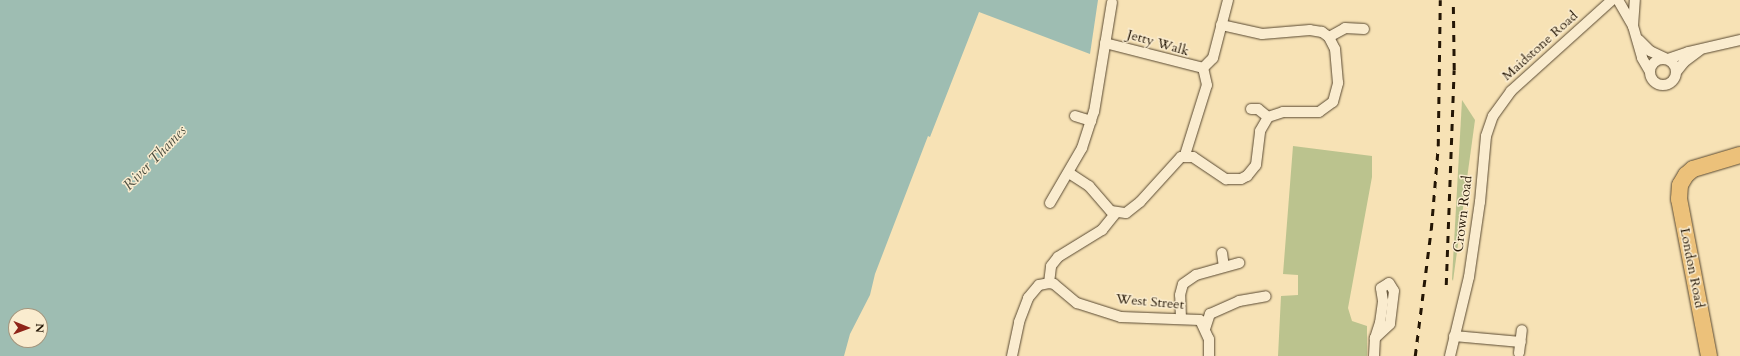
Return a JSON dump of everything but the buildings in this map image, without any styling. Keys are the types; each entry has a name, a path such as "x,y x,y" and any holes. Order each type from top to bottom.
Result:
{"main road":[{"name":"London Road","path":"1709,356 1679,199 1682,180 1689,172 1701,166 1740,155"}],"street":[{"path":"1185,155 1207,84 1203,68 1213,58 1228,0"},
{"name":"Maidstone Road","path":"1504,98 1612,0"},
{"path":"1618,0 1633,26 1639,40 1642,58 1653,81 1665,85 1675,79 1677,71 1684,62 1700,50"},
{"path":"1633,26 1635,0"},
{"path":"1050,203 1069,172 1091,121 1097,103 1112,2"},
{"path":"1012,356 1019,322 1028,298 1039,285 1048,283 1051,266 1058,257 1102,230 1116,213 1132,210 1175,160 1185,155 1193,157 1220,177 1241,179 1253,172 1256,165 1260,131 1268,117 1283,112 1319,112 1333,102 1338,83 1335,49 1330,38 1317,30 1262,34 1221,25"},
{"path":"1330,38 1345,28 1364,29"},
{"path":"1639,40 1650,51 1674,64 1677,71"},
{"path":"1650,72 1656,60 1666,59 1688,52 1740,40"},
{"name":"Jetty Walk","path":"1105,43 1203,68"},
{"name":"Crown Road","path":"1450,356 1473,256 1486,136 1495,112 1504,98"},
{"path":"1251,109 1258,109 1268,117"},
{"path":"1075,116 1091,121"},
{"path":"1069,172 1089,186 1116,213"},
{"path":"1222,253 1224,267"},
{"path":"1181,319 1180,295 1183,284 1190,278 1239,263"},
{"name":"West Street","path":"1048,283 1054,284 1076,304 1121,317 1200,320 1205,329"},
{"path":"1374,356 1375,338 1380,323 1383,300 1380,288 1389,283 1394,291 1390,324 1375,338"},
{"path":"1209,356 1209,339 1205,329 1210,314 1239,301 1266,296"},
{"path":"1519,353 1522,330"},
{"path":"1454,336 1520,342"}],"green space":[{"path":"1462,100 1475,120 1453,281 1452,279"},
{"path":"1293,146 1372,156 1372,177 1348,308 1352,321 1367,326 1367,356 1278,356 1281,296 1298,295 1298,275 1283,274"}],"water":[{"name":"River Thames","path":"0,0 1098,0 1090,54 979,12 930,137 928,136 875,274 870,295 850,334 844,356 0,356"}],"railway":[{"path":"1415,356 1431,230 1438,146 1440,0"},
{"path":"1446,285 1454,70 1453,0"}]}
